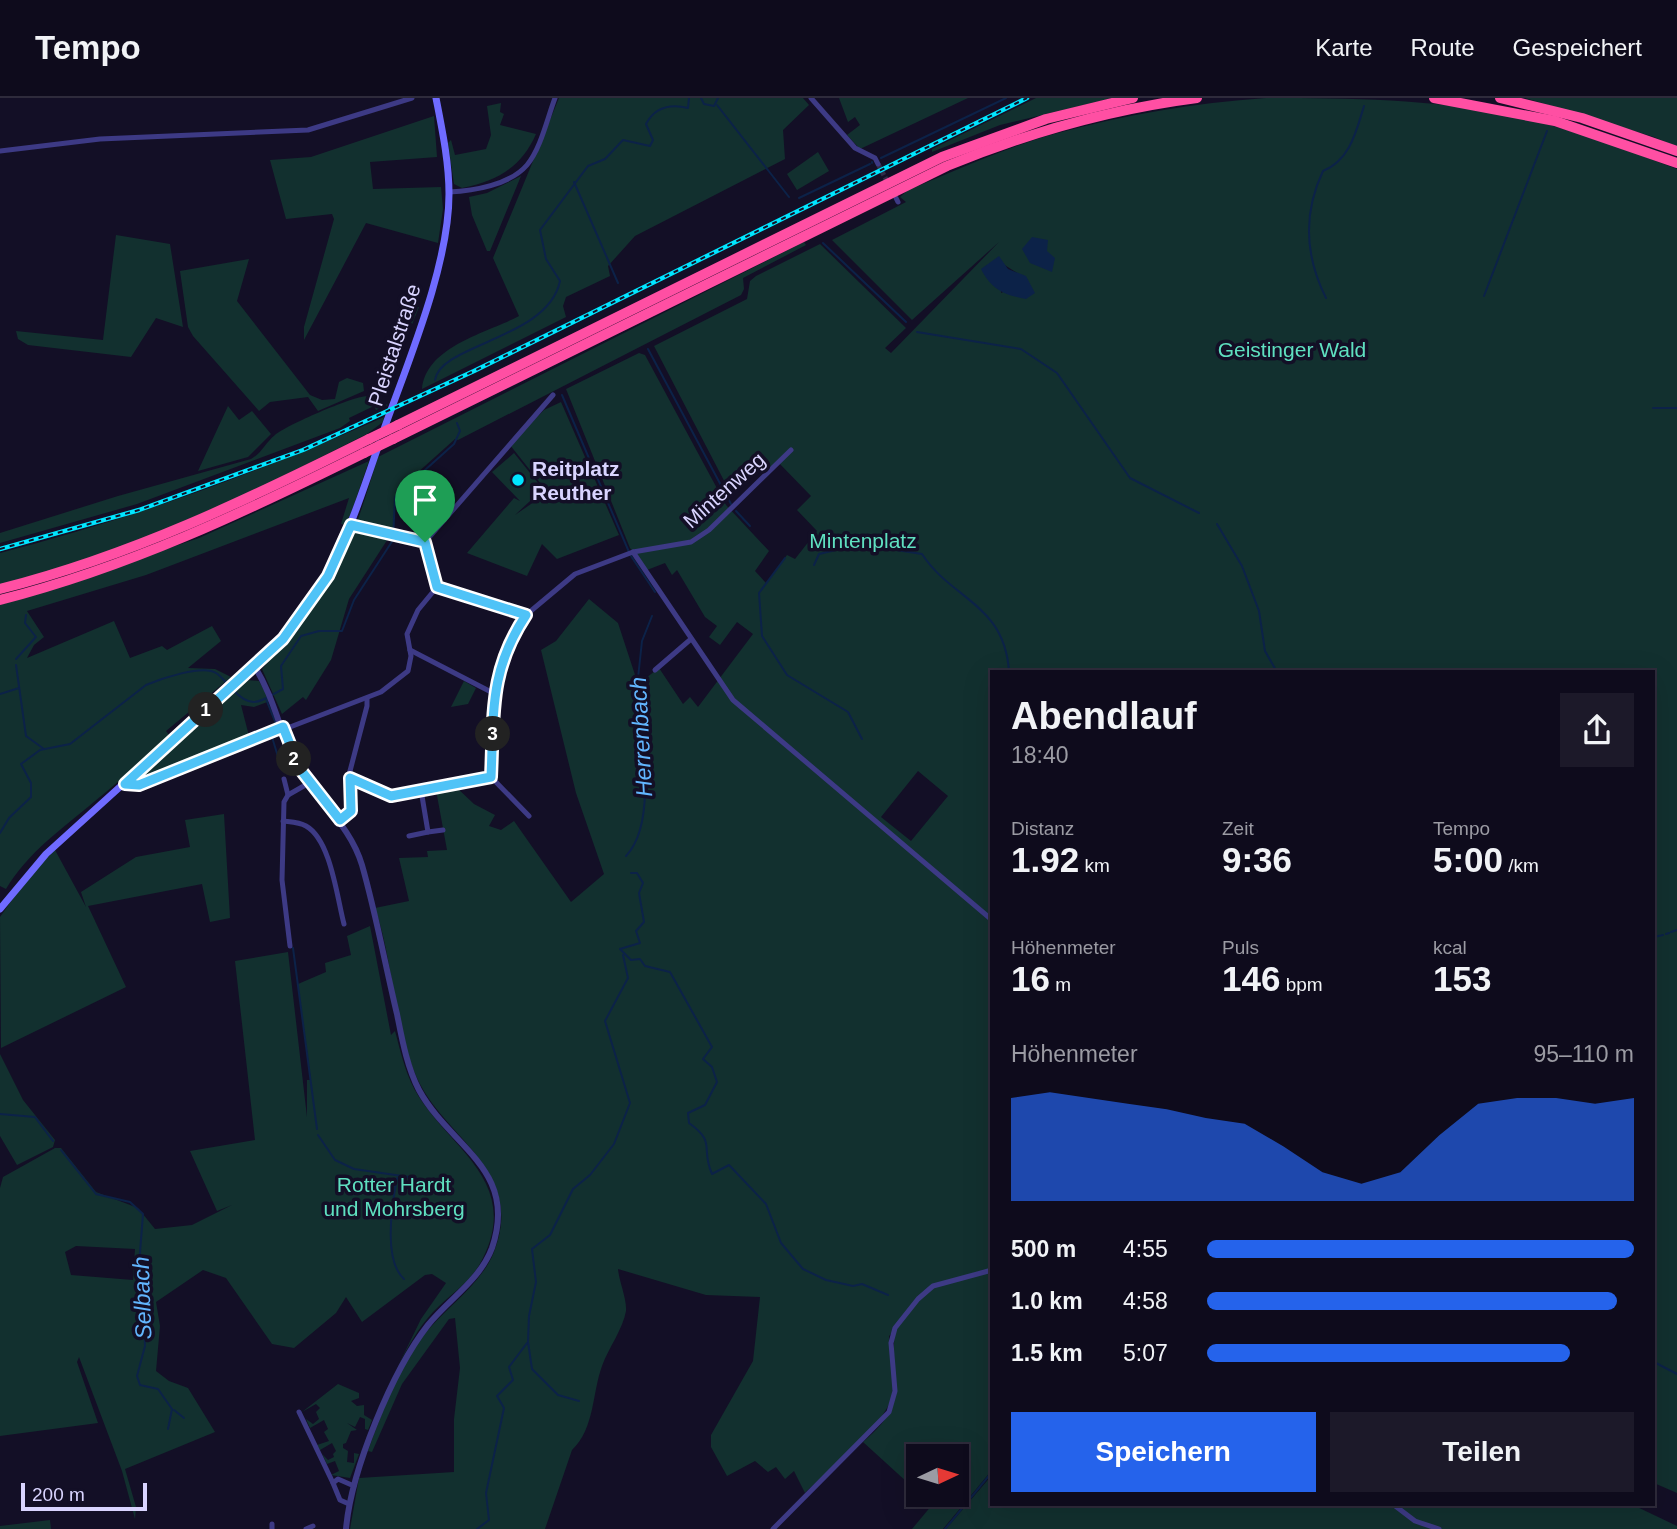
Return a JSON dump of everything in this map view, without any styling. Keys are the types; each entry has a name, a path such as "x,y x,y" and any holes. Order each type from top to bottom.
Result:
{"highway":[{"path":"0,589 106,558 175,532 942,157 1046,119 1133,98"},
{"path":"0,600 108,568 178,542 947,166 1017,139 1079,121 1197,98"},
{"path":"1434,98 1555,121 1677,163"},
{"path":"1500,98 1595,122 1677,152"}],"main road":[{"name":"Pleistalstraße","path":"0,907 46,854 255,667 307,609 328,576 351,525 441,261 449,192 436,98"}],"street":[{"path":"0,151 100,139 308,130 412,98"},
{"path":"449,192 481,189 525,168 555,98"},
{"path":"811,98 855,148 876,161"},
{"path":"425,542 553,395"},
{"name":"Mintenweg","path":"491,777 495,694 505,649 526,615 575,574 633,552 691,542 709,530 791,450"},
{"path":"351,525 425,542"},
{"path":"425,542 437,587"},
{"path":"633,552 733,700 990,918"},
{"path":"437,587 526,615"},
{"path":"125,784 139,785 283,727 367,698 401,679 411,662 407,634 418,610 437,587"},
{"path":"655,670 691,639"},
{"path":"410,650 495,694"},
{"path":"255,667 270,690 293,756 309,783 340,820 358,852 415,1080 434,1111 484,1167 493,1185 497,1219 491,1249 482,1267 419,1337 385,1403 354,1486 346,1529"},
{"path":"340,820 351,811 350,778 367,698"},
{"path":"350,778 391,796 491,777 528,816"},
{"path":"284,779 288,795 283,821 282,880 290,946"},
{"path":"288,795 309,783"},
{"path":"421,790 428,832"},
{"path":"283,821 307,827 320,842 333,875 344,924"},
{"path":"409,836 443,830"},
{"path":"773,1529 889,1412 895,1391 891,1336 918,1299 933,1286 990,1271"},
{"path":"299,1412 340,1500 349,1504"},
{"path":"333,1483 338,1479 354,1486"},
{"path":"1395,1506 1415,1521 1439,1529"},
{"path":"306,1529 313,1526"}],"green space":[{"path":"559,98 803,98 809,105 783,130 785,159 635,236 608,266 610,276 566,297 563,306 566,317 422,389 426,374 446,351 519,316 493,258"},
{"path":"839,98 968,98 860,149 847,135 860,125 855,117 848,122"},
{"path":"1036,98 1113,98 1000,125 932,152 932,149"},
{"name":"Geistinger Wald","path":"1266,98 1358,99 1450,106 1531,120 1574,132 1677,169 1677,1493 1655,1483 1655,670 990,670 990,1472 970,1496 970,1444 906,1444 906,1481 863,1442 888,1415 893,1403 895,1330 889,1336 893,1382 892,1396 887,1407 868,1433 805,1493 794,1471 785,1479 776,1467 768,1472 755,1461 727,1476 711,1447 711,1435 753,1361 760,1297 706,1295 618,1269 626,1311 602,1366 589,1421 572,1450 545,1529 350,1529 359,1478 454,1472 454,1419 460,1368 455,1318 449,1319 402,1384 372,1452 368,1451 406,1362 423,1336 481,1275 494,1252 501,1223 499,1199 491,1177 478,1157 430,1100 409,1058 375,908 409,901 399,858 428,857 427,851 447,850 436,790 456,787 474,804 495,815 489,826 501,830 514,821 571,902 604,874 576,793 541,650 556,641 589,599 618,623 638,684 659,668 683,704 690,697 698,707 753,634 737,622 720,645 709,637 717,626 705,617 677,570 672,575 665,563 647,570 630,548 566,389 639,353 645,355 726,505 769,551 755,571 766,583 787,555 795,559 817,531 797,510 811,496 777,461 770,468 763,457 754,474 732,496 654,346 747,299 750,281 756,276 820,244 906,328 885,348 891,353 999,242 912,320 832,240 906,202 900,197 908,190 980,160 1054,134 1133,116","holes":["1003,264 1028,280 1001,293","918,771 948,796 911,841 881,817"]},
{"path":"1525,98 1677,98 1677,147 1654,137"},
{"path":"501,103 500,112 504,114 500,125 536,134 530,146 515,164 497,177 462,188 454,184 448,143 451,140 455,155 486,149 491,135 487,106"},
{"path":"434,116 437,157 370,162 373,189 441,187 443,209 438,243 366,223 304,340 304,327 334,219 332,214 286,219 270,160 311,157"},
{"path":"818,152 829,171 797,190 787,174"},
{"path":"521,176 490,251 487,251 472,215 469,197 487,193"},
{"path":"116,235 170,244 183,327 156,318 131,357 28,345 18,339 16,331 103,340"},
{"path":"804,242 806,245 743,278 744,289 741,295 458,440 455,439 396,492 393,531 349,599 331,660 306,700 303,697 282,714 262,669 308,614 332,579 352,535 378,457"},
{"path":"249,259 237,301 310,395 322,400 335,399 339,382 347,378 363,383 364,391 318,411 308,397 270,402 259,411 193,336 188,327 180,271"},
{"path":"403,306 419,307 403,347 391,343"},
{"path":"367,396 388,405 376,410 374,406 349,418 350,421 340,428 137,504 0,543 0,533 118,496 251,459 282,430 334,406"},
{"path":"561,402 619,535 557,559 542,544 527,576 467,553 514,498 520,501 492,472 514,453 543,489 515,515 544,495 548,504 545,489 510,445 544,410"},
{"path":"228,406 239,420 252,411 271,434 248,457 198,471"},
{"path":"384,417 383,422 367,434 251,492 108,554 0,585 0,553 147,510 195,493"},
{"path":"369,461 347,525 341,524 349,498 146,575 27,611 44,637 34,645 27,658 114,621 130,658 162,646 167,650 212,626 221,641 188,668 215,669 231,677 166,731 169,735 133,769 47,841 25,863 6,889 0,886 0,605 199,538"},
{"path":"246,680 259,681 270,701 254,707 241,705 249,736 133,785 131,782"},
{"path":"464,681 476,688 468,704 451,707"},
{"path":"224,814 230,918 210,922 202,884 88,906 126,987 1,1048 0,917 29,876 55,850 86,907 81,892 136,857 190,847 185,820"},
{"name":"Rotter Hardt und Mohrsberg","path":"370,926 391,1035 395,1031 411,1081 433,1116 478,1169 488,1188 493,1209 492,1232 483,1258 467,1281 428,1318 398,1366 421,1319 446,1283 432,1274 425,1275 362,1322 346,1297 336,1313 294,1348 272,1344 226,1278 203,1270 156,1302 160,1326 156,1371 169,1381 188,1388 215,1432 125,1469 136,1507 135,1519 122,1471 79,1357 77,1362 98,1423 0,1436 0,1188 3,1177 55,1148 61,1148 96,1192 138,1208 155,1229 192,1225 232,1205 217,1211 190,1151 255,1140 235,961 288,952 307,1117 307,1080 311,1080 298,984 326,972 325,963 351,955 347,936","holes":["76,1246 135,1249 133,1280 71,1275 65,1252"]},
{"path":"0,1054 23,1100 55,1140 53,1147 17,1165 0,1136"},
{"path":"338,1384 359,1393 359,1398 351,1401 357,1406 364,1405 364,1415 372,1420 368,1430 365,1429 365,1419 360,1417 355,1427 347,1423 357,1430 351,1431 343,1444 343,1448 348,1451 347,1462 354,1463 354,1453 359,1454 350,1478 331,1475 339,1471 335,1461 327,1464 322,1454 328,1460 334,1457 336,1451 332,1443 320,1450 317,1445 329,1441 324,1432 328,1429 324,1420 310,1428 306,1419 313,1424 319,1419 316,1412 320,1408 316,1404 302,1412"},
{"path":"990,1477 990,1506 1635,1506 1677,1526 1677,1529 946,1529 965,1507 970,1507 970,1501"},
{"name":"Geistinger Wald","path":"930,1507 961,1507 943,1529 912,1529"},
{"path":"50,1520 51,1529 0,1529 0,1526"}],"water":[{"path":"1032,237 1048,240 1047,251 1055,258 1052,272 1030,263 1022,249"},
{"path":"999,256 1008,269 1026,276 1035,293 1026,299 1005,293 989,282 981,269"}],"waterway":[{"path":"435,380 441,368 455,358 536,316 551,300 560,281 546,259 540,230 588,166 605,159 623,140 650,146 653,140 646,124 650,118 664,108 688,108 689,98"},
{"path":"701,98 704,104 714,106 718,98"},
{"path":"881,158 1006,98"},
{"path":"717,105 789,197"},
{"path":"1326,298 1311,250 1309,234 1312,203 1323,171 1340,160 1351,144 1364,106"},
{"path":"1484,296 1547,131"},
{"path":"799,198 870,164"},
{"path":"574,182 618,283"},
{"path":"823,243 906,322"},
{"path":"917,332 1021,349 1057,373 1130,478 1199,513"},
{"path":"648,349 731,504"},
{"name":"Herrenbach","path":"562,395 629,552"},
{"path":"1653,408 1677,408"},
{"path":"232,689 251,702 268,697 283,689 281,666 301,636 319,631 342,631 354,600 393,540 395,497 454,444 460,431 457,423"},
{"path":"736,511 750,526"},
{"path":"1217,524 1242,566 1259,611 1265,651 1276,670"},
{"path":"877,547 922,554 934,569 988,617 998,631 1009,670"},
{"path":"814,565 819,554 840,549"},
{"name":"Herrenbach","path":"631,556 655,592"},
{"path":"785,558 759,593 762,636 787,675 848,712 862,739"},
{"path":"16,659 36,637 25,623 26,615"},
{"name":"Herrenbach","path":"626,856 636,840 645,797 643,748 635,682 638,678 642,641 652,616"},
{"path":"16,665 26,736 44,749"},
{"path":"0,833 9,818 31,797 31,783 21,764 40,750 70,744 146,685 161,679 202,670 218,674 229,685"},
{"path":"0,694 19,688"},
{"path":"266,699 276,724"},
{"path":"272,737 279,760"},
{"name":"Herrenbach","path":"631,873 637,873 643,883 639,893 644,922 636,931 640,943 620,949 631,960 640,959 645,966 670,972 712,1047 703,1059 712,1067 717,1082 705,1105 688,1113 689,1123 705,1141 712,1174 729,1165 766,1204 781,1243 803,1269 826,1280 853,1286 862,1284 888,1295"},
{"path":"1671,932 1677,930"},
{"path":"1655,937 1663,935"},
{"path":"293,948 317,1129"},
{"path":"579,1401 558,1395 532,1369 528,1342 529,1316 536,1282 532,1249 550,1235 573,1189 590,1175 614,1144 630,1103 605,1021 628,978 623,955"},
{"name":"Selbach","path":"0,1114 35,1117 53,1141"},
{"path":"318,1135 335,1160 354,1169 416,1178"},
{"name":"Selbach","path":"61,1150 96,1194 130,1202 143,1214 137,1291 144,1320 145,1346 137,1376 140,1385 158,1389 172,1409 168,1429"},
{"path":"397,1178 391,1216 391,1246 397,1270 404,1279"},
{"path":"477,1529 489,1520 486,1493 504,1408 497,1396 513,1380 509,1367 527,1343"},
{"path":"1655,1363 1677,1374"},
{"path":"174,1410 184,1418"},
{"path":"945,1529 990,1474"}],"tunnel":[{"path":"878,164 888,183"}],"railway":[{"path":"0,549 139,510 303,450 474,371 1027,98"}],"place":[{"name":"Reitplatz Reuther","path":"518,480"}],"route":[{"path":"351,525 425,542 435,570 437,587 526,615 505,649 501,664 495,694 491,777 391,796 350,778 351,811 340,820 300,769 283,727 139,785 125,784 283,639 328,576 351,525"}],"park label":[{"name":"Mintenplatz","path":"863,540"}]}
